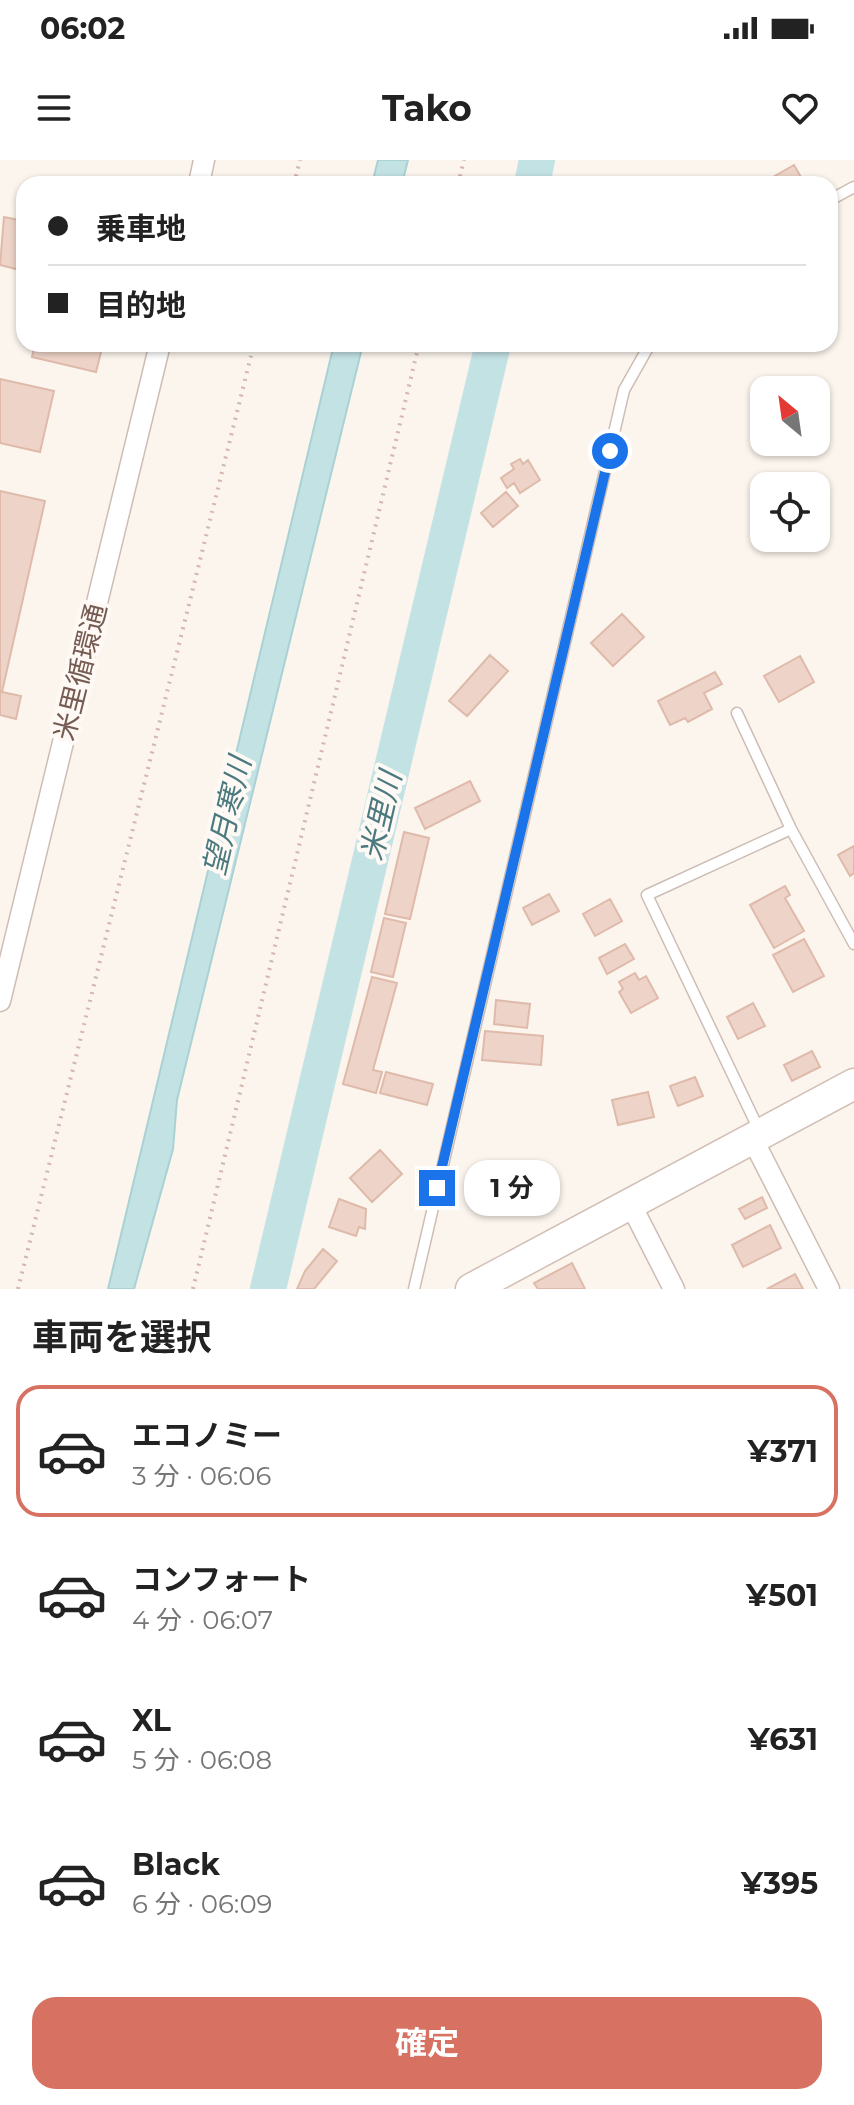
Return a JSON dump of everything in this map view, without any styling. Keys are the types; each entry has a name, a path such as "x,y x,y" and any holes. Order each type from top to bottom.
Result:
{"street":[{"name":"米里循環通","path":"0,1001 158,352"},
{"path":"471,1289 854,1084"},
{"path":"756,1136 829,1289"},
{"path":"630,1203 674,1289"}],"lane":[{"path":"414,1289 624,390 645,352"},
{"path":"737,713 791,829 854,944"},
{"path":"756,1136 647,895 791,829"}],"path":[{"path":"18,1289 252,352"},
{"path":"193,1289 417,352"}],"water":[{"path":"378,160 408,160 404,176 374,176"},
{"name":"望月寒川","path":"332,352 361,352 177,1100 173,1149 134,1289 108,1289"}],"building":[{"path":"794,165 800,176 775,176"},
{"path":"4,217 16,219 16,269 0,265"},
{"path":"33,352 101,352 96,372 32,357"},
{"path":"0,379 54,391 40,452 0,443"},
{"path":"520,459 523,464 528,460 540,480 520,493 514,483 507,488 501,478 514,469 511,464"},
{"path":"0,491 45,501 2,692 21,696 16,719 0,715"},
{"path":"506,492 518,506 493,527 481,513"},
{"path":"622,614 644,637 613,666 591,643"},
{"path":"490,655 508,671 467,716 449,701"},
{"path":"800,656 814,682 779,702 764,676"},
{"path":"715,672 722,684 704,693 712,709 688,722 685,718 670,725 658,701"},
{"path":"470,781 480,801 425,829 415,808"},
{"path":"404,832 429,838 410,919 385,914"},
{"path":"854,846 854,873 850,876 838,855"},
{"path":"785,886 790,895 785,898 804,931 774,948 750,905"},
{"path":"549,894 559,911 532,925 523,908"},
{"path":"610,899 622,921 595,936 583,914"},
{"path":"384,918 406,923 393,977 371,972"},
{"path":"804,939 824,976 793,992 773,955"},
{"path":"625,944 634,959 607,974 599,958"},
{"path":"635,973 639,980 646,976 658,998 631,1013 619,992 623,989 619,982"},
{"path":"372,977 397,983 373,1070 382,1072 376,1093 343,1084"},
{"path":"496,1000 530,1004 527,1028 494,1024"},
{"path":"753,1003 765,1026 738,1039 727,1017"},
{"path":"485,1031 543,1036 541,1065 482,1060"},
{"path":"812,1051 820,1067 792,1081 784,1065"},
{"path":"386,1072 433,1084 427,1105 380,1093"},
{"path":"695,1077 703,1096 678,1106 670,1086"},
{"path":"648,1092 654,1117 618,1125 612,1100"},
{"path":"380,1150 402,1174 372,1202 350,1178"},
{"path":"762,1197 767,1208 745,1219 739,1209"},
{"path":"339,1199 366,1209 365,1229 359,1227 356,1236 329,1227"},
{"path":"770,1225 781,1248 743,1267 732,1245"},
{"path":"323,1249 337,1261 314,1289 297,1289 305,1271"},
{"path":"572,1263 585,1289 538,1289 534,1283"},
{"path":"795,1274 803,1289 767,1289"}],"waterway":[{"name":"米里川","path":"534,176 537,160"},
{"name":"米里川","path":"268,1289 491,352"}],"route":[{"path":"437,1188 610,451"}]}
